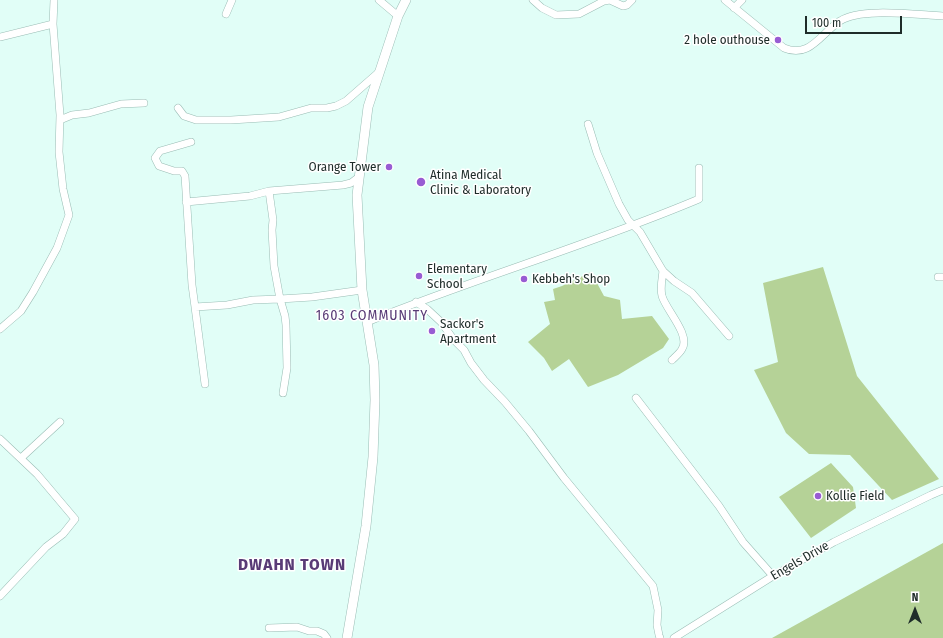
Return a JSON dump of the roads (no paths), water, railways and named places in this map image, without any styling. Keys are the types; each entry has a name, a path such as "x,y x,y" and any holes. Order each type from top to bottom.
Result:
{"main road":[{"path":"347,638 366,526 373,457 375,400 374,365 362,290 357,195 368,107 398,16 406,0"}],"street":[{"path":"0,329 21,311 34,292 57,248 69,215 63,189 60,159 60,120 52,24 54,0"},
{"path":"226,14 232,0"},
{"path":"379,0 398,16"},
{"path":"533,0 542,8 556,15 579,14 604,1 610,0 623,6 627,5 632,0"},
{"path":"725,0 784,48 800,51 814,44 840,21 852,15 877,13 943,16"},
{"path":"734,8 742,0"},
{"path":"0,37 52,24"},
{"path":"178,108 184,116 196,120 210,121 279,117 312,108 327,108 336,106 346,101 378,73"},
{"path":"60,120 72,115 89,114 121,104 144,103"},
{"path":"588,124 597,153 619,204 628,220 640,232 663,271 692,293 729,336"},
{"path":"191,142 160,151 155,158 159,166 182,172 185,176 195,307 205,384"},
{"path":"367,322 416,302 635,226 699,199 699,168"},
{"path":"186,202 250,196 269,191 344,185 351,183 359,177"},
{"path":"269,191 273,220 272,230 274,266 286,325 287,368 283,393"},
{"path":"663,271 662,296 680,327 684,342 682,349 672,360"},
{"path":"195,307 227,305 253,300 312,297 362,290"},
{"path":"416,302 427,309 441,322 454,340 464,350 471,363 484,380 529,430 564,478 653,586 658,610 657,625 660,638"},
{"path":"636,398 719,506 743,542 773,576"},
{"path":"21,458 60,422"},
{"path":"0,439 38,474 75,519 63,534 46,547 0,596"},
{"name":"Engels Drive","path":"674,638 773,576 834,542 943,490"},
{"path":"269,628 297,627 309,631 317,631 324,634 327,638"}],"place":[{"name":"2 hole outhouse","path":"778,40"},
{"name":"Orange Tower","path":"389,167"},
{"name":"Atina Medical Clinic & Laboratory","path":"421,182"},
{"name":"Elementary School","path":"419,276"},
{"name":"Kebbeh's Shop","path":"524,279"},
{"name":"Sackor's Apartment","path":"432,331"},
{"name":"Kollie Field","path":"818,496"}],"district":[{"name":"1603 COMMUNITY","path":"372,316"},
{"name":"DWAHN TOWN","path":"292,565"}]}
